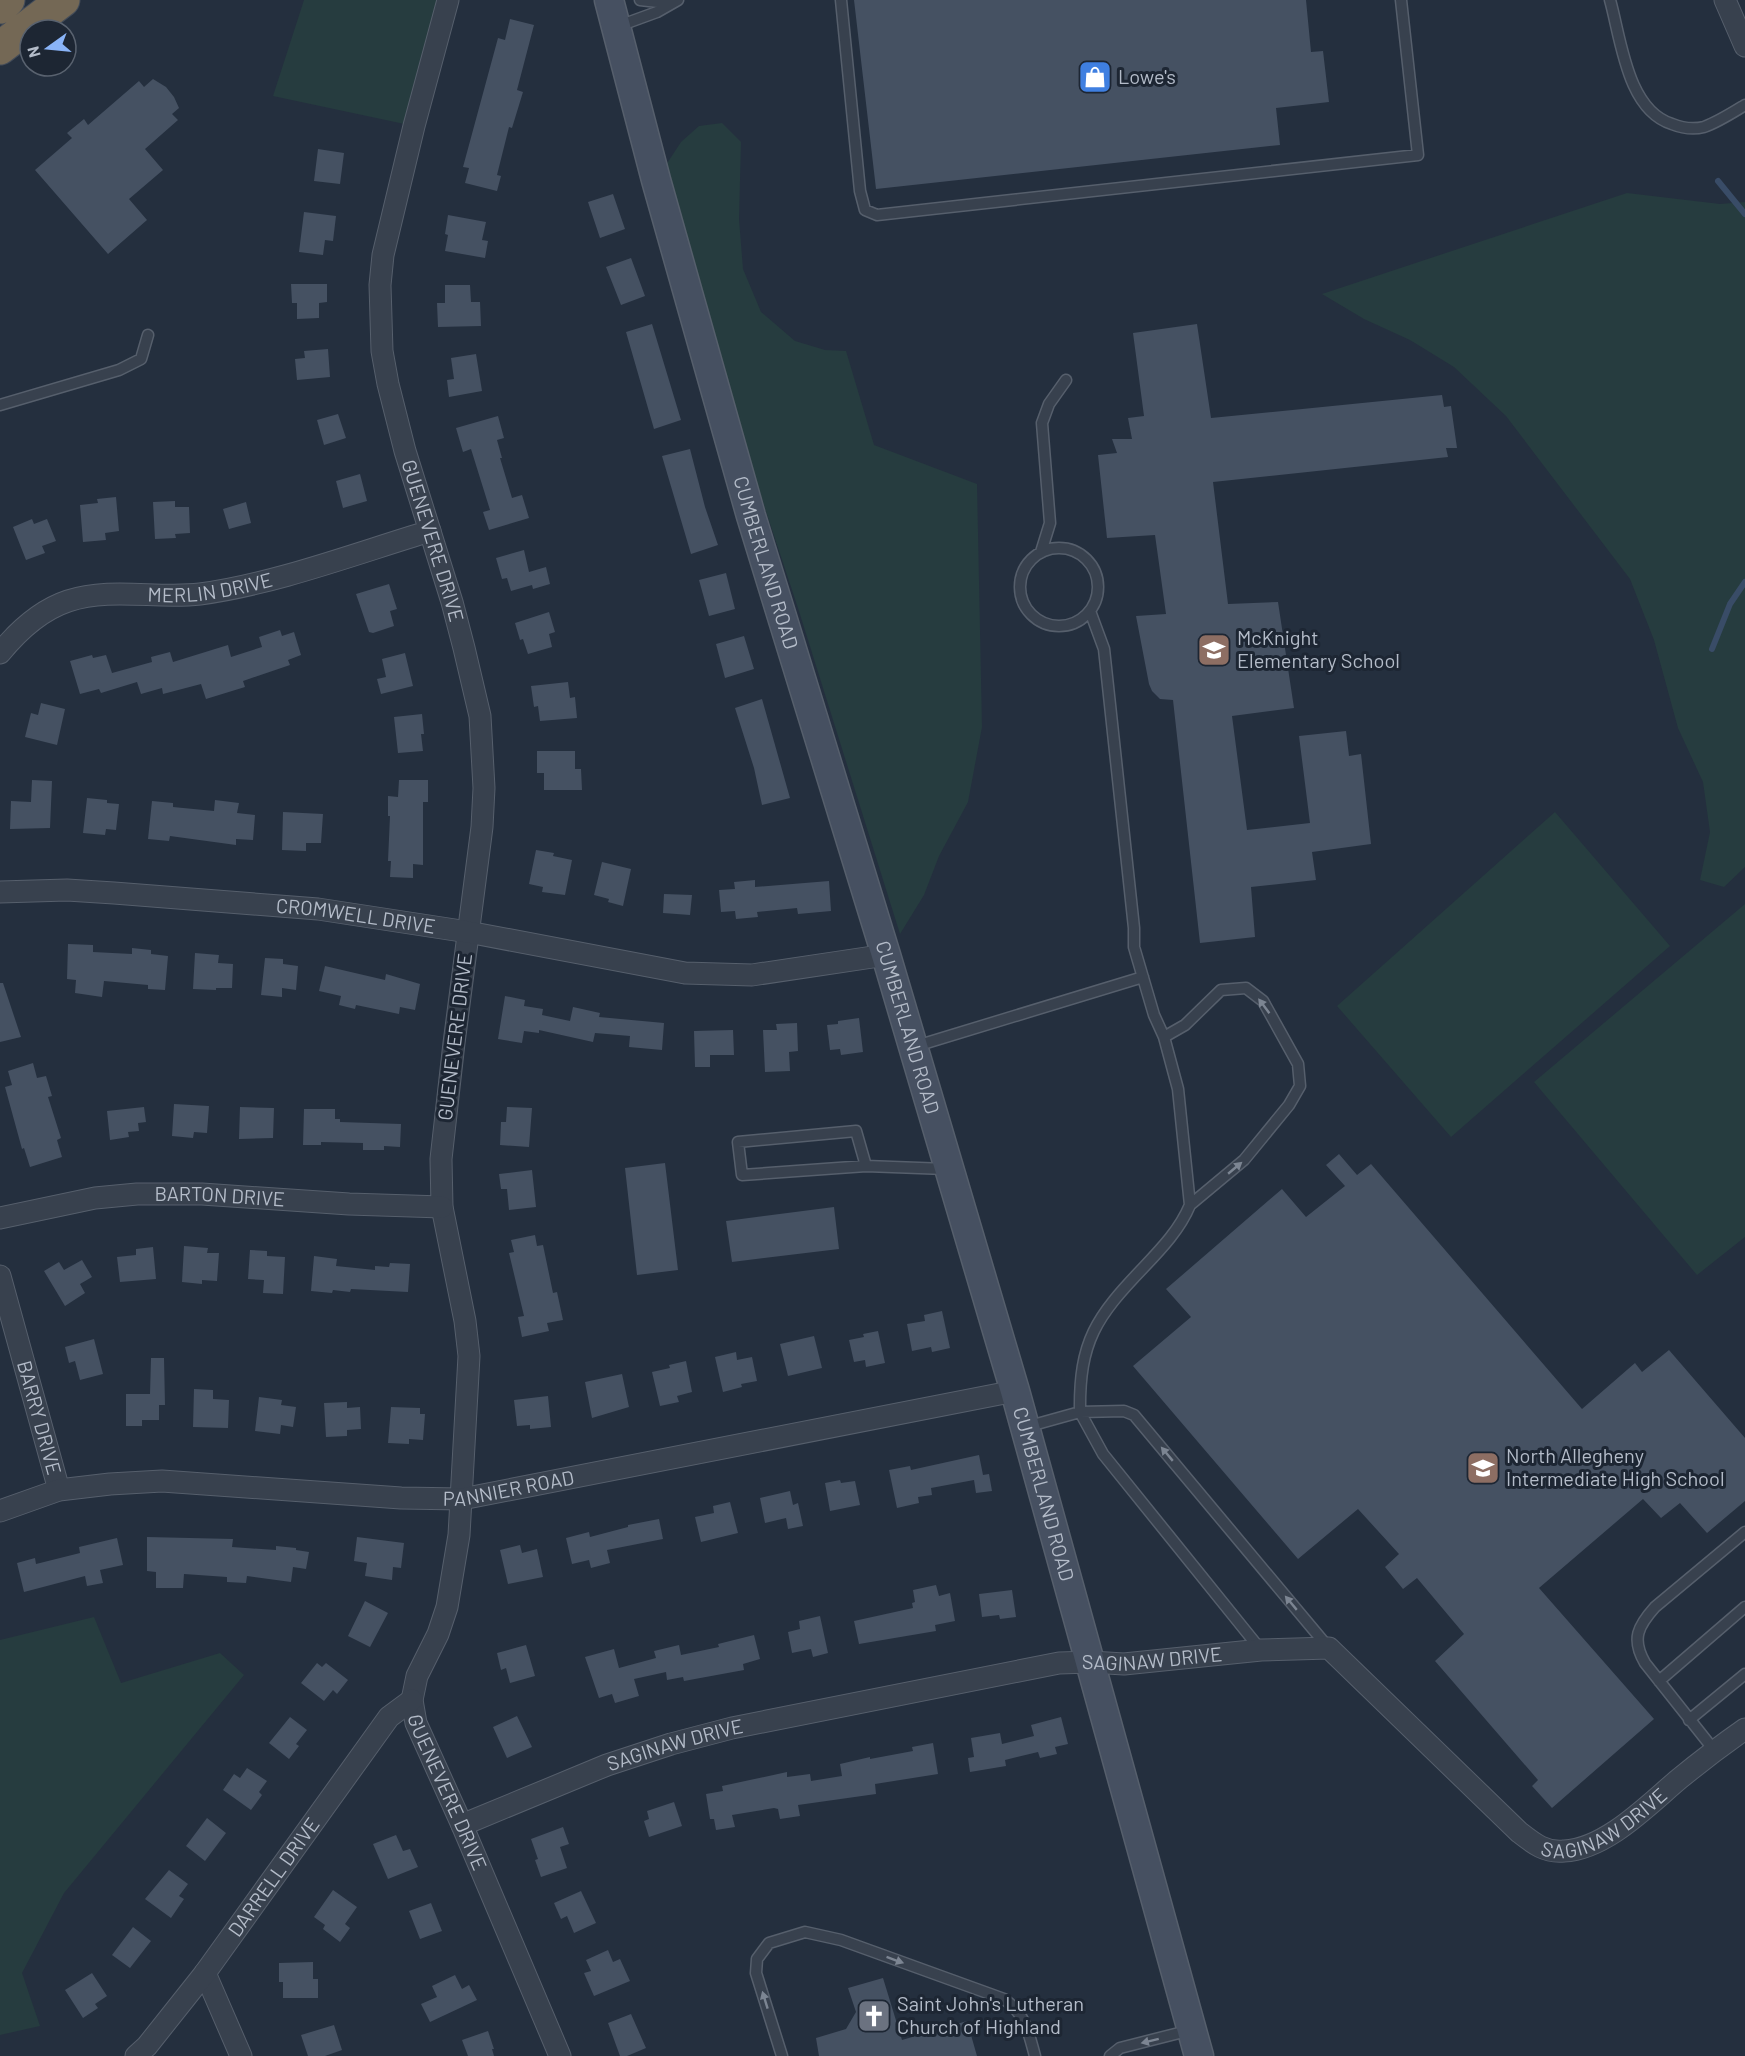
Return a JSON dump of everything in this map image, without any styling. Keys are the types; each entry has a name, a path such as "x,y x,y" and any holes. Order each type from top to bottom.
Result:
{"highway":[{"path":"0,7 8,0"},
{"path":"0,48 63,0"}],"main road":[{"name":"CUMBERLAND ROAD","path":"609,0 662,202 748,505 886,956 1026,1427 1195,2043"}],"street":[{"name":"GUENEVERE DRIVE","path":"448,0 414,126 386,244 380,285 382,351 388,384 405,452 464,648 480,716 484,788 482,827 441,1159 442,1208 465,1321 469,1356 462,1499 459,1535 447,1607 438,1634 417,1676 412,1700 416,1723 560,2056"},
{"path":"1725,0 1745,46"},
{"name":"MERLIN DRIVE","path":"0,653 24,627 44,613 66,602 90,595 171,595 219,590 289,574 430,531"},
{"name":"CROMWELL DRIVE","path":"0,892 67,890 255,903 362,914 685,973 752,975 886,956"},
{"name":"BARTON DRIVE","path":"0,1218 95,1198 137,1194 202,1194 442,1208"},
{"name":"BARRY DRIVE","path":"0,1276 59,1490"},
{"name":"PANNIER ROAD","path":"0,1511 59,1490 162,1481 401,1498 462,1499 1015,1391"},
{"name":"SAGINAW DRIVE","path":"462,1825 645,1751 693,1738 1059,1663 1124,1664 1261,1650 1329,1648 1519,1832 1534,1844 1548,1850 1577,1849 1605,1838 1714,1750 1745,1729"},
{"name":"DARRELL DRIVE","path":"136,2056 147,2046 206,1973 389,1717 412,1700"},
{"path":"206,1973 241,2056"}],"lane":[{"path":"640,0 658,2 677,0"},
{"path":"616,27 647,16 677,0"},
{"path":"841,0 860,191 865,210 877,215 1418,155 1401,0"},
{"path":"1610,0 1627,68 1638,93 1650,112 1661,121 1686,129 1702,127 1745,105"},
{"path":"0,405 120,370 141,359 148,335"},
{"path":"1041,552 1050,523 1042,423 1049,404 1066,380"},
{"path":"1055,548 1068,548 1080,553 1092,565 1098,579 1097,600 1090,611 1078,622 1055,626 1031,615 1023,604 1020,591 1021,576 1028,563 1041,552 1055,548"},
{"path":"1090,611 1104,649 1134,928 1134,947 1178,1089 1190,1205"},
{"path":"913,1047 1143,977"},
{"path":"1164,1038 1185,1025 1221,990 1246,988 1263,1001 1298,1064 1300,1086 1289,1105 1244,1160 1190,1205 1173,1235 1118,1295 1097,1324 1084,1359 1080,1385 1080,1412 1103,1454 1261,1650"},
{"path":"866,1166 856,1131 738,1142 742,1176 866,1166 950,1169"},
{"path":"1026,1427 1080,1412 1124,1411 1134,1415 1329,1648"},
{"path":"1714,1750 1659,1681 1640,1653 1637,1641 1645,1619 1655,1607 1745,1532"},
{"path":"1659,1681 1745,1607"},
{"path":"1689,1720 1745,1674"},
{"path":"782,2056 756,1973 756,1959 769,1943 806,1932 841,1940 1004,1999 1017,2008 1026,2024 1035,2056"},
{"path":"1110,2056 1120,2048 1195,2043"}],"green space":[{"path":"304,0 448,0 414,126 273,96"},
{"path":"722,123 741,142 739,219 743,269 761,312 795,341 825,350 846,351 874,445 977,484 982,727 968,802 939,856 924,895 900,934 798,608 656,180 681,142 699,126"},
{"path":"1627,193 1720,204 1745,202 1745,867 1724,887 1700,880 1710,832 1703,782 1678,728 1654,640 1630,579 1506,416 1454,367 1410,340 1364,319 1322,294"},
{"path":"1555,812 1670,946 1451,1137 1337,1006"},
{"path":"1745,904 1745,1237 1697,1275 1534,1082"},
{"path":"94,1617 121,1683 220,1653 244,1675 64,1893 22,1973 40,2026 0,2035 0,1640"}],"building":[{"name":"Lowe's","path":"854,0 1306,0 1311,52 1323,51 1329,102 1276,108 1280,145 876,189"},
{"path":"510,19 534,25 517,90 523,92 512,128 509,127 497,175 501,176 497,191 465,183 469,168 463,167 498,38 505,40"},
{"path":"153,79 166,87 174,97 179,108 172,114 178,120 145,149 163,170 129,199 147,220 108,254 35,170 72,138 67,133 84,119 88,125 139,81 144,87"},
{"path":"318,149 344,153 340,184 314,181"},
{"path":"613,194 625,229 600,238 588,202"},
{"path":"304,212 336,216 333,241 325,240 323,255 299,252"},
{"path":"448,215 486,222 482,240 488,241 485,258 445,251"},
{"path":"631,258 645,296 621,305 606,267"},
{"path":"291,284 327,284 327,302 319,303 319,318 297,319 297,303 292,303"},
{"path":"445,285 470,285 471,302 480,302 481,326 438,327 437,303 445,303"},
{"path":"652,324 681,420 654,429 626,332"},
{"name":"McKnight Elementary School","path":"1197,324 1211,418 1442,395 1444,407 1451,406 1457,448 1446,448 1448,457 1213,482 1228,604 1278,602 1294,708 1232,716 1247,830 1310,823 1299,736 1346,731 1349,756 1361,754 1371,844 1312,852 1316,880 1251,887 1255,937 1200,943 1173,700 1160,699 1152,691 1136,616 1166,614 1155,535 1107,538 1098,455 1117,453 1112,439 1132,439 1128,418 1144,416 1133,333"},
{"path":"328,349 330,377 297,380 295,359 305,358 304,351"},
{"path":"476,354 482,391 449,397 447,380 454,379 451,358"},
{"path":"338,414 346,438 324,445 317,420"},
{"path":"498,416 504,438 497,440 502,458 500,458 512,498 522,495 529,518 489,530 483,512 490,510 471,449 463,452 456,428"},
{"path":"690,449 705,507 718,545 691,554 662,456"},
{"path":"360,474 367,501 343,508 336,481"},
{"path":"116,497 119,531 105,533 106,540 83,542 80,505 98,503 97,499"},
{"path":"175,501 175,507 189,507 190,533 175,534 176,538 155,539 153,502"},
{"path":"246,502 251,523 229,529 223,509"},
{"path":"32,519 34,524 47,519 56,541 42,546 45,553 26,560 13,527"},
{"path":"524,550 529,572 546,567 550,584 533,589 532,585 511,591 507,578 502,579 496,558"},
{"path":"726,573 735,609 709,616 699,580"},
{"path":"389,584 397,609 390,611 394,626 373,633 369,632 356,594"},
{"path":"549,612 555,632 549,634 552,647 528,654 523,639 520,640 515,623"},
{"path":"280,630 282,636 294,632 301,655 288,660 290,665 243,681 245,687 206,699 201,684 163,694 162,688 141,694 137,682 101,693 99,689 80,694 70,661 92,655 93,658 106,655 112,673 152,662 151,657 170,652 173,662 228,645 231,657 262,647 259,637"},
{"path":"744,636 754,669 725,678 716,644"},
{"path":"405,653 413,686 381,694 377,679 386,677 382,659"},
{"path":"568,682 570,698 575,697 577,718 540,721 538,706 534,707 531,686"},
{"path":"762,699 790,798 762,805 754,768 735,708"},
{"path":"41,703 65,709 57,745 25,737 31,713 38,715"},
{"path":"422,714 423,751 398,753 394,717"},
{"path":"537,751 575,751 575,769 581,769 582,790 544,790 544,773 537,773"},
{"path":"32,780 52,781 50,828 10,829 11,801 31,802"},
{"path":"399,780 428,780 428,802 423,802 423,865 413,864 413,878 390,877 388,796 398,797"},
{"path":"87,798 119,804 116,830 106,829 105,835 83,833"},
{"path":"215,800 239,803 237,813 255,815 253,840 236,839 236,845 170,836 169,841 148,839 152,801 173,803 173,807 214,811"},
{"path":"283,812 323,814 321,843 306,843 306,851 282,850"},
{"path":"536,850 554,853 553,856 572,860 565,895 542,892 543,887 529,884"},
{"path":"602,862 631,869 623,906 594,895"},
{"path":"755,880 755,887 829,881 831,911 798,914 797,908 757,912 758,917 736,919 735,911 721,912 719,890 735,889 734,882"},
{"path":"664,894 692,895 690,915 663,913"},
{"path":"68,944 93,945 93,952 132,954 132,948 151,950 151,954 168,956 165,990 148,989 148,985 104,981 102,997 75,993 76,980 67,979"},
{"path":"195,953 219,955 218,963 233,964 232,988 193,989"},
{"path":"265,958 283,959 283,964 298,966 296,990 282,988 282,997 261,995"},
{"path":"325,966 385,980 386,974 420,984 415,1010 400,1007 399,1014 356,1005 355,1009 339,1005 341,996 319,991"},
{"path":"0,983 3,983 21,1037 0,1042"},
{"path":"505,996 525,1000 524,1006 543,1009 542,1015 570,1021 573,1007 600,1013 599,1017 664,1023 662,1050 629,1047 630,1036 595,1033 593,1042 539,1030 539,1033 524,1031 522,1043 498,1039"},
{"path":"859,1018 863,1052 841,1055 840,1049 830,1050 827,1025"},
{"path":"797,1023 798,1051 789,1052 790,1071 765,1072 763,1030 777,1030 776,1024"},
{"path":"733,1030 734,1055 710,1055 710,1067 695,1067 694,1031"},
{"path":"33,1063 37,1078 46,1076 52,1096 48,1097 61,1138 57,1140 62,1157 30,1167 24,1148 22,1149 5,1087 12,1085 8,1071"},
{"path":"174,1104 209,1106 207,1133 194,1132 193,1138 172,1136"},
{"path":"144,1107 146,1122 138,1123 139,1131 128,1132 129,1137 110,1140 107,1111"},
{"path":"240,1107 274,1108 273,1138 239,1139"},
{"path":"507,1107 532,1108 529,1147 500,1145 501,1122 506,1122"},
{"path":"304,1109 335,1109 335,1119 340,1119 340,1122 401,1124 400,1147 384,1146 384,1150 363,1150 363,1143 321,1142 321,1145 303,1145"},
{"name":"North Allegheny Intermediate High School","path":"1339,1154 1357,1175 1371,1164 1582,1409 1635,1363 1642,1372 1669,1350 1745,1438 1745,1501 1707,1533 1680,1503 1661,1518 1643,1499 1539,1588 1654,1719 1552,1808 1532,1786 1538,1780 1435,1661 1464,1634 1417,1578 1403,1589 1385,1567 1399,1554 1358,1509 1298,1559 1133,1366 1191,1317 1166,1289 1282,1189 1306,1217 1345,1186 1326,1165"},
{"path":"665,1163 678,1270 637,1275 625,1168"},
{"path":"532,1170 536,1207 509,1210 507,1189 501,1189 499,1174"},
{"path":"834,1207 839,1249 732,1262 726,1221"},
{"path":"535,1235 537,1246 543,1245 553,1293 557,1292 563,1320 547,1323 549,1331 522,1337 518,1317 524,1316 509,1253 514,1252 511,1240"},
{"path":"184,1246 208,1248 207,1253 219,1253 217,1281 202,1280 202,1284 182,1282"},
{"path":"153,1247 156,1279 120,1282 117,1257 136,1255 136,1249"},
{"path":"250,1250 267,1251 267,1256 285,1257 283,1294 263,1293 264,1280 248,1279"},
{"path":"314,1256 337,1259 336,1266 375,1270 375,1266 389,1267 390,1263 410,1264 408,1292 351,1289 350,1292 333,1290 332,1293 311,1291"},
{"path":"82,1260 92,1277 80,1284 85,1293 65,1306 44,1271 59,1262 64,1270"},
{"path":"942,1311 950,1348 932,1352 931,1347 912,1351 907,1324 925,1321 924,1315"},
{"path":"878,1331 885,1363 866,1367 865,1360 854,1362 849,1340"},
{"path":"814,1336 822,1368 788,1376 780,1344"},
{"path":"94,1339 103,1374 80,1380 75,1361 69,1363 65,1347"},
{"path":"736,1352 737,1360 752,1357 757,1381 741,1384 742,1387 723,1392 715,1357"},
{"path":"151,1358 164,1358 165,1405 159,1405 159,1420 142,1420 142,1426 126,1426 126,1394 150,1394"},
{"path":"686,1361 692,1392 677,1396 679,1402 660,1406 652,1372"},
{"path":"622,1374 629,1407 592,1418 585,1382"},
{"path":"194,1389 213,1390 213,1399 229,1400 228,1428 193,1427"},
{"path":"548,1396 551,1427 530,1429 530,1425 517,1426 514,1400"},
{"path":"259,1397 282,1400 281,1405 296,1407 293,1427 281,1425 280,1434 255,1431"},
{"path":"347,1402 347,1408 360,1407 361,1429 347,1430 347,1436 326,1437 324,1403"},
{"path":"391,1407 420,1408 420,1414 425,1414 423,1440 409,1439 409,1444 388,1443"},
{"path":"979,1455 983,1475 989,1474 992,1491 976,1493 974,1480 931,1488 932,1495 918,1497 919,1503 897,1508 889,1470 910,1466 911,1470"},
{"path":"840,1480 841,1483 855,1481 860,1505 830,1511 825,1483"},
{"path":"790,1491 793,1505 798,1503 803,1526 788,1529 786,1518 765,1523 760,1498"},
{"path":"730,1502 738,1533 701,1542 695,1517 714,1513 713,1506"},
{"path":"659,1519 663,1539 607,1550 610,1563 591,1568 589,1560 572,1564 566,1538 589,1532 590,1537 628,1527 628,1525"},
{"path":"147,1537 233,1539 232,1547 276,1550 276,1546 309,1552 306,1569 293,1567 291,1582 247,1576 246,1583 227,1582 227,1577 184,1574 183,1588 156,1588 156,1572 147,1571"},
{"path":"357,1537 404,1543 401,1568 393,1567 392,1580 365,1576 367,1563 354,1561"},
{"path":"117,1538 123,1565 100,1570 103,1583 87,1586 85,1576 24,1592 17,1563 35,1558 36,1564 80,1553 79,1547"},
{"path":"520,1545 522,1553 537,1549 543,1577 508,1584 500,1550"},
{"path":"936,1585 939,1596 950,1593 955,1621 935,1625 936,1631 859,1644 854,1621 913,1608 912,1603 915,1602 913,1590"},
{"path":"1012,1590 1016,1617 1000,1619 999,1615 982,1617 979,1594"},
{"path":"365,1601 388,1613 370,1647 348,1636"},
{"path":"820,1616 828,1653 813,1657 811,1649 792,1653 788,1632 800,1629 799,1621"},
{"path":"754,1635 760,1659 743,1664 744,1670 684,1681 683,1677 667,1680 666,1672 634,1679 639,1696 615,1703 612,1694 599,1698 585,1657 614,1649 619,1668 656,1658 654,1651 679,1645 681,1655 719,1647 718,1644"},
{"path":"526,1645 535,1676 510,1683 506,1668 501,1670 497,1653"},
{"path":"317,1663 322,1667 326,1663 348,1680 337,1694 333,1690 324,1701 301,1683"},
{"path":"517,1716 532,1747 507,1758 493,1727"},
{"path":"290,1717 307,1730 296,1744 299,1746 289,1759 269,1743"},
{"path":"1061,1717 1068,1744 1055,1747 1057,1754 1040,1758 1038,1752 1005,1760 1006,1766 970,1772 968,1758 974,1757 971,1738 1000,1733 1002,1744 1034,1736 1031,1725"},
{"path":"933,1743 938,1774 875,1784 876,1794 798,1805 800,1816 780,1819 778,1809 774,1808 732,1815 735,1827 716,1830 714,1819 710,1819 706,1794 723,1791 722,1786 787,1772 787,1777 810,1774 811,1781 842,1776 840,1764 913,1751 912,1747"},
{"path":"247,1768 267,1781 259,1792 262,1795 251,1810 223,1790 234,1774 240,1778"},
{"path":"674,1802 682,1826 649,1837 644,1821 649,1819 647,1811"},
{"path":"207,1818 226,1833 205,1861 186,1846"},
{"path":"563,1827 569,1844 560,1847 567,1868 541,1877 531,1839"},
{"path":"396,1835 403,1851 410,1849 418,1867 388,1879 373,1844"},
{"path":"169,1870 188,1884 179,1896 184,1899 171,1918 145,1899"},
{"path":"333,1890 357,1907 345,1924 350,1928 340,1942 323,1929 325,1925 314,1917"},
{"path":"581,1891 596,1923 574,1933 567,1916 561,1919 554,1903"},
{"path":"431,1903 442,1931 420,1939 409,1911"},
{"path":"133,1927 151,1941 130,1968 112,1955"},
{"path":"608,1950 613,1962 620,1959 630,1981 594,1996 584,1973 591,1971 586,1960"},
{"path":"313,1962 313,1979 318,1979 318,1998 283,1998 283,1982 279,1982 279,1963"},
{"path":"92,1973 107,1996 95,2004 98,2008 83,2018 65,1990"},
{"path":"455,1975 462,1989 469,1985 477,2000 430,2022 421,2004 437,1997 432,1986"},
{"name":"Saint John's Lutheran Church of Highland","path":"883,1978 902,2040 967,2021 977,2056 819,2056 816,2038 846,2029 856,2012 848,1988"},
{"path":"631,2014 646,2048 627,2056 620,2056 608,2023"},
{"path":"334,2025 342,2050 325,2056 308,2056 301,2035"},
{"path":"488,2031 494,2056 468,2056 462,2040"}],"waterway":[{"path":"1718,181 1745,214"},
{"path":"1712,649 1730,604 1745,582"}],"place":[{"name":"Lowe's","path":"1095,77"},
{"name":"McKnight Elementary School","path":"1214,650"},
{"name":"North Allegheny Intermediate High School","path":"1483,1468"},
{"name":"Saint John's Lutheran Church of Highland","path":"874,2016"}]}
